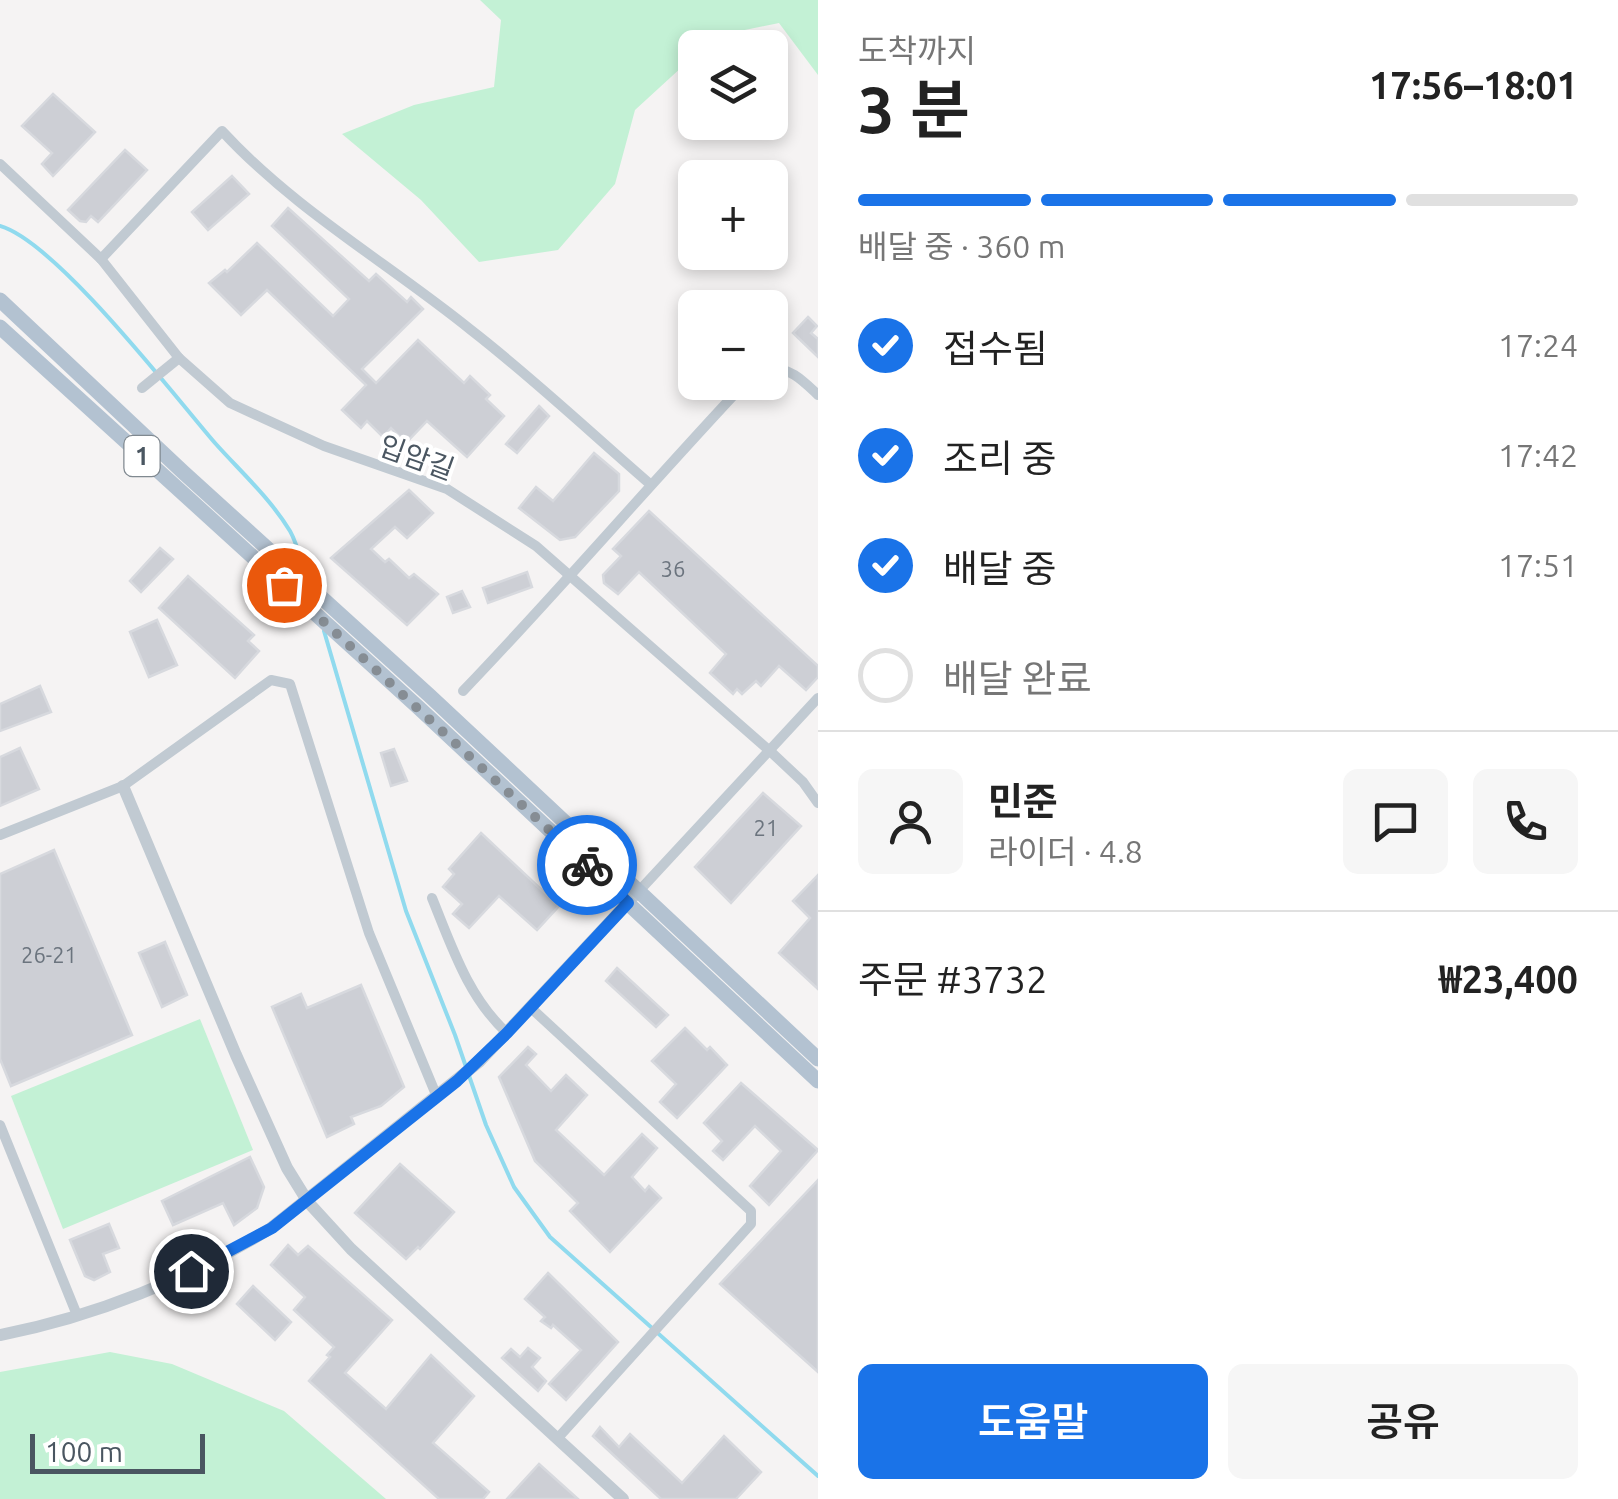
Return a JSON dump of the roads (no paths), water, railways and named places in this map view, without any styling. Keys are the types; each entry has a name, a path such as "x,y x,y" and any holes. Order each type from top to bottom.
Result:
{"main road":[{"name":"1","path":"0,300 355,628 818,1081"},
{"name":"1","path":"0,327 367,661 818,1059"}],"street":[{"path":"101,258 222,130 254,165 346,240 472,330 650,484"},
{"name":"입암길","path":"0,164 101,258 180,358 230,403 354,458 447,489 536,546 771,752 803,782 818,804"},
{"path":"142,388 180,358"},
{"path":"788,371 818,395"},
{"path":"463,692 571,578 650,484 729,400"},
{"path":"0,835 122,786 270,680 290,684 369,933 438,1097"},
{"path":"0,1335 77,1315 223,1256 308,1202 480,1061 818,698"},
{"path":"122,786 236,1055 288,1168 308,1202 351,1249 623,1499"},
{"path":"432,898 473,994 488,1016 507,1033"},
{"path":"531,1008 751,1211 751,1224 557,1440"},
{"path":"0,1125 77,1315"}],"waterway":[{"path":"0,226 24,238 51,260 112,322 273,507 292,536 305,574"},
{"path":"324,631 406,911 486,1125 514,1187 550,1237 818,1476"}]}
